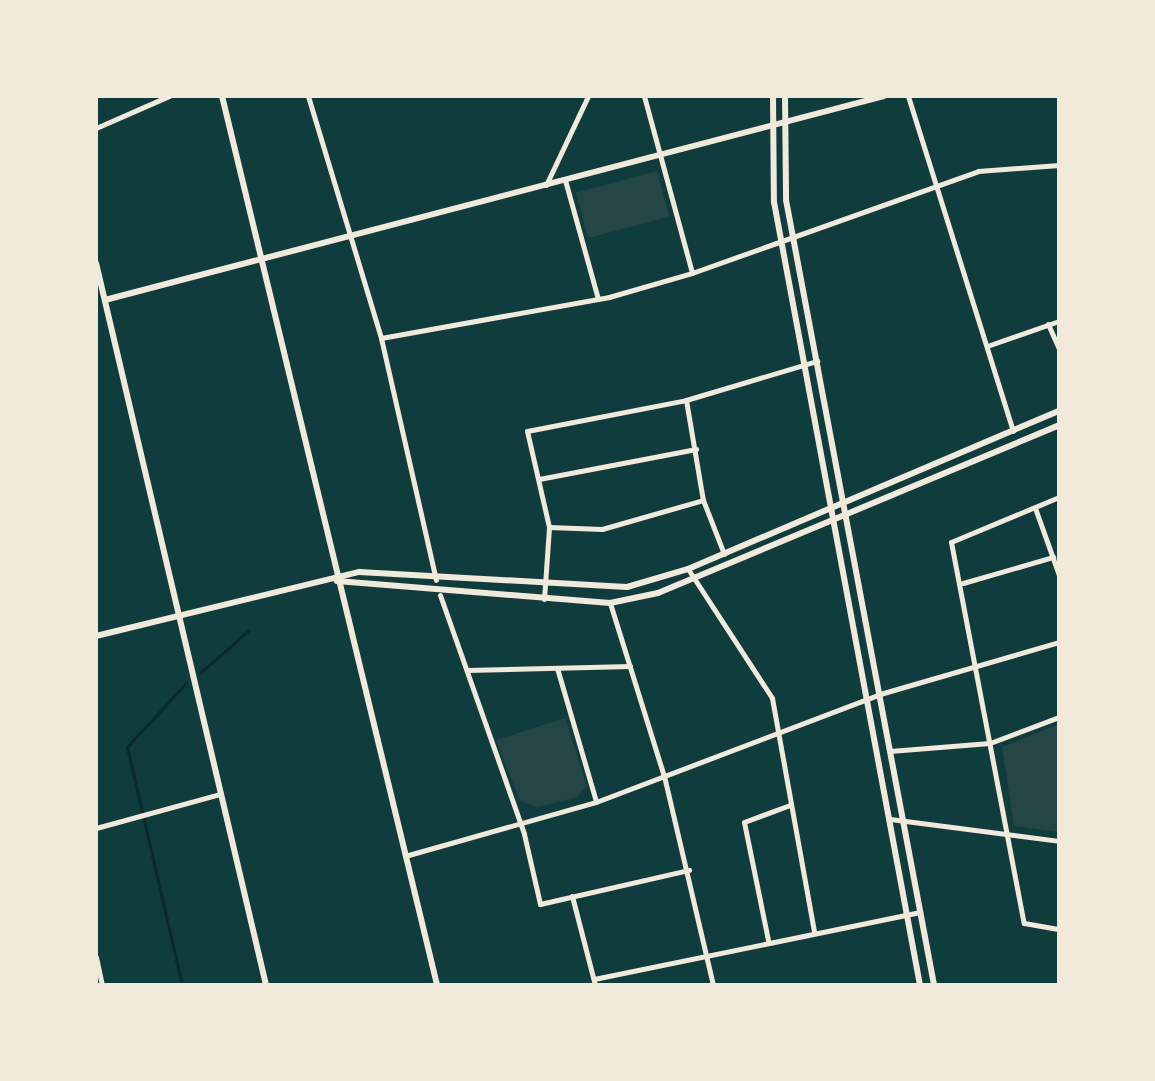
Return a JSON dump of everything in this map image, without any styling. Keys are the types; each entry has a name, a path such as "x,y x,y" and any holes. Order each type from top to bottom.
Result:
{"street":[{"path":"96,128 169,96"},
{"path":"222,96 437,985"},
{"path":"308,96 381,338 436,580"},
{"path":"545,186 588,96"},
{"path":"644,96 692,273"},
{"path":"773,96 770,127 782,241 807,362 833,524 920,985"},
{"path":"785,96 782,123 795,237 934,985"},
{"path":"96,303 884,96"},
{"path":"908,96 935,188 990,345 1013,431"},
{"path":"381,338 598,299 692,273 1005,166 1059,165"},
{"path":"565,180 598,299"},
{"path":"96,263 266,985"},
{"path":"990,345 1059,321"},
{"path":"1048,324 1059,349"},
{"path":"544,599 549,527 527,431 686,400 817,361"},
{"path":"686,400 703,500 724,554"},
{"path":"96,636 337,581 359,572 545,587 627,587 688,569 1059,411"},
{"path":"337,581 440,595 610,603 693,579 833,524 1059,425"},
{"path":"539,479 696,449"},
{"path":"1059,497 951,542 963,583 1024,923 1059,929"},
{"path":"549,527 602,529 703,500"},
{"path":"1035,508 1059,575"},
{"path":"963,583 1053,557"},
{"path":"688,569 772,698 814,931"},
{"path":"440,595 520,822 540,904 689,870"},
{"path":"610,603 664,776 689,870 713,985"},
{"path":"405,856 596,802 880,694 1059,642"},
{"path":"467,670 630,666"},
{"path":"557,668 596,802"},
{"path":"890,751 990,743 1059,717"},
{"path":"96,828 220,794"},
{"path":"768,940 744,822 790,805"},
{"path":"890,819 902,816 1059,841"},
{"path":"572,896 594,982 768,940 920,912"},
{"path":"96,957 102,985"}],"shaded area":[{"path":"657,171 669,216 588,238 576,193"},
{"path":"565,718 587,786 577,797 538,807 520,801 496,740"},
{"path":"1059,724 1059,832 1014,826 1002,747"}],"waterway":[{"path":"200,673 249,630"},
{"path":"182,985 127,747 186,683"}]}
